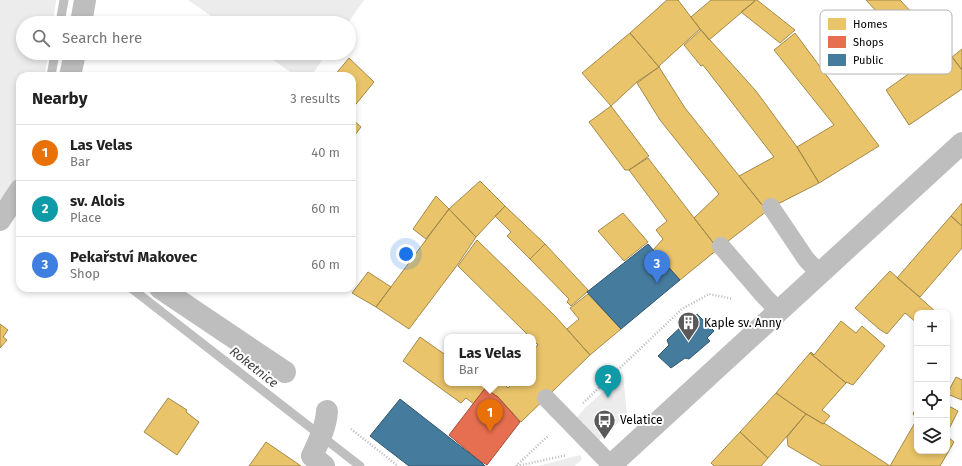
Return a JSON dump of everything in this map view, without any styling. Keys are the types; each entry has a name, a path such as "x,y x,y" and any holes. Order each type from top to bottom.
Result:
{"street":[{"path":"82,16 85,0"},
{"path":"71,72 73,60"},
{"path":"610,466 962,143"},
{"path":"0,220 16,196"},
{"path":"166,292 285,372"},
{"path":"324,466 312,456 320,440 327,415"}],"lane":[{"path":"771,207 806,258 820,274"},
{"path":"721,246 764,297 773,316"},
{"path":"546,398 610,466"}],"path":[{"path":"516,466 682,309 709,294 746,301 773,316"},
{"path":"516,466 595,449"}],"shaded area":[{"path":"0,0 56,0 54,16 16,16 16,60 47,60 46,72 16,72 16,184 0,199"},
{"path":"188,0 364,0 353,16 211,16"},
{"path":"273,60 322,60 314,72 290,72"},
{"path":"623,373 627,415 598,441 576,419 584,409"},
{"path":"580,455 582,459 575,466 538,466"}],"building: Homes":[{"path":"667,0 678,0 700,29 659,67 630,33"},
{"path":"711,0 755,1 709,40 691,17"},
{"path":"754,0 757,0 795,30 780,43 741,12 755,1"},
{"path":"866,0 900,0 909,10 875,10"},
{"path":"701,30 756,91 797,147 819,183 766,210 739,176 774,157 703,65 701,66 684,45"},
{"path":"630,33 659,67 638,81 611,106 582,73"},
{"path":"795,33 820,67 820,74 825,74 879,146 819,183 797,147 834,125 774,50"},
{"path":"962,49 962,70 952,57"},
{"path":"952,57 962,70 962,89 909,125 886,90 909,74 952,74"},
{"path":"347,60 351,60 374,82 356,104 356,72 337,72"},
{"path":"659,67 685,108 767,211 718,249 694,218 719,194 660,120 637,83"},
{"path":"611,106 649,156 629,170 625,170 589,122"},
{"path":"356,123 361,127 356,134"},
{"path":"648,158 718,249 680,280 653,250 663,239 656,230 667,221 629,170"},
{"path":"480,181 505,206 476,237 449,209"},
{"path":"436,196 449,209 426,239 413,229"},
{"path":"962,203 962,226 951,216"},
{"path":"505,206 545,244 530,259 507,236 511,232 495,216"},
{"path":"449,209 476,237 458,264 409,329 376,307"},
{"path":"623,213 648,242 624,261 598,231"},
{"path":"951,216 962,226 962,248 920,297 897,278"},
{"path":"477,240 555,316 590,355 521,422 497,396 487,389 490,386 506,386 508,388 510,386 536,386 536,347 538,345 536,343 536,334 527,334 458,266"},
{"path":"545,244 588,290 571,306 567,302 569,299 530,259"},
{"path":"890,271 934,310 914,310 914,320 905,313 887,334 855,308"},
{"path":"368,272 391,287 376,307 352,293 356,292 356,288"},
{"path":"588,294 621,329 590,355 567,329 579,319 570,308"},
{"path":"841,321 856,333 862,326 885,346 853,385 846,383 810,353 811,352 814,355"},
{"path":"0,324 8,330 3,337 7,340 0,348"},
{"path":"420,337 444,354 444,386 486,387 474,404 466,398 461,403 403,361"},
{"path":"810,353 846,383 822,410 830,416 823,424 776,393"},
{"path":"956,377 962,380 962,400 950,395 950,388"},
{"path":"776,393 806,414 768,458 740,432"},
{"path":"168,398 187,410 186,412 199,422 177,455 144,432"},
{"path":"950,407 958,411 950,427"},
{"path":"806,414 823,424 824,423 890,466 822,466 788,446 787,437"},
{"path":"914,424 914,454 947,454 940,466 890,466"},
{"path":"740,432 768,458 761,466 714,466 711,463"},
{"path":"950,439 954,442 950,449"},
{"path":"266,442 301,466 249,466"}],"building: Shops":[{"path":"486,387 497,396 520,422 487,465 482,463 449,435"}],"building: Public":[{"path":"648,244 680,280 621,329 587,292"},
{"name":"Kaple sv. Anny","path":"697,314 714,331 707,338 710,341 689,359 685,358 671,368 658,356 669,345 667,340 689,319 691,321"},
{"path":"400,399 485,466 409,466 370,436"}],"waterway":[{"name":"Roketnice","path":"61,16 64,0"},
{"name":"Roketnice","path":"52,72 54,60"},
{"name":"Roketnice","path":"136,292 360,466"}],"place":[{"name":"Pekařství Makovec","path":"657,283"},
{"name":"Kaple sv. Anny","path":"688,342"},
{"name":"sv. Alois","path":"608,398"},
{"name":"Las Velas","path":"490,432"},
{"name":"Velatice","path":"604,440"}]}
